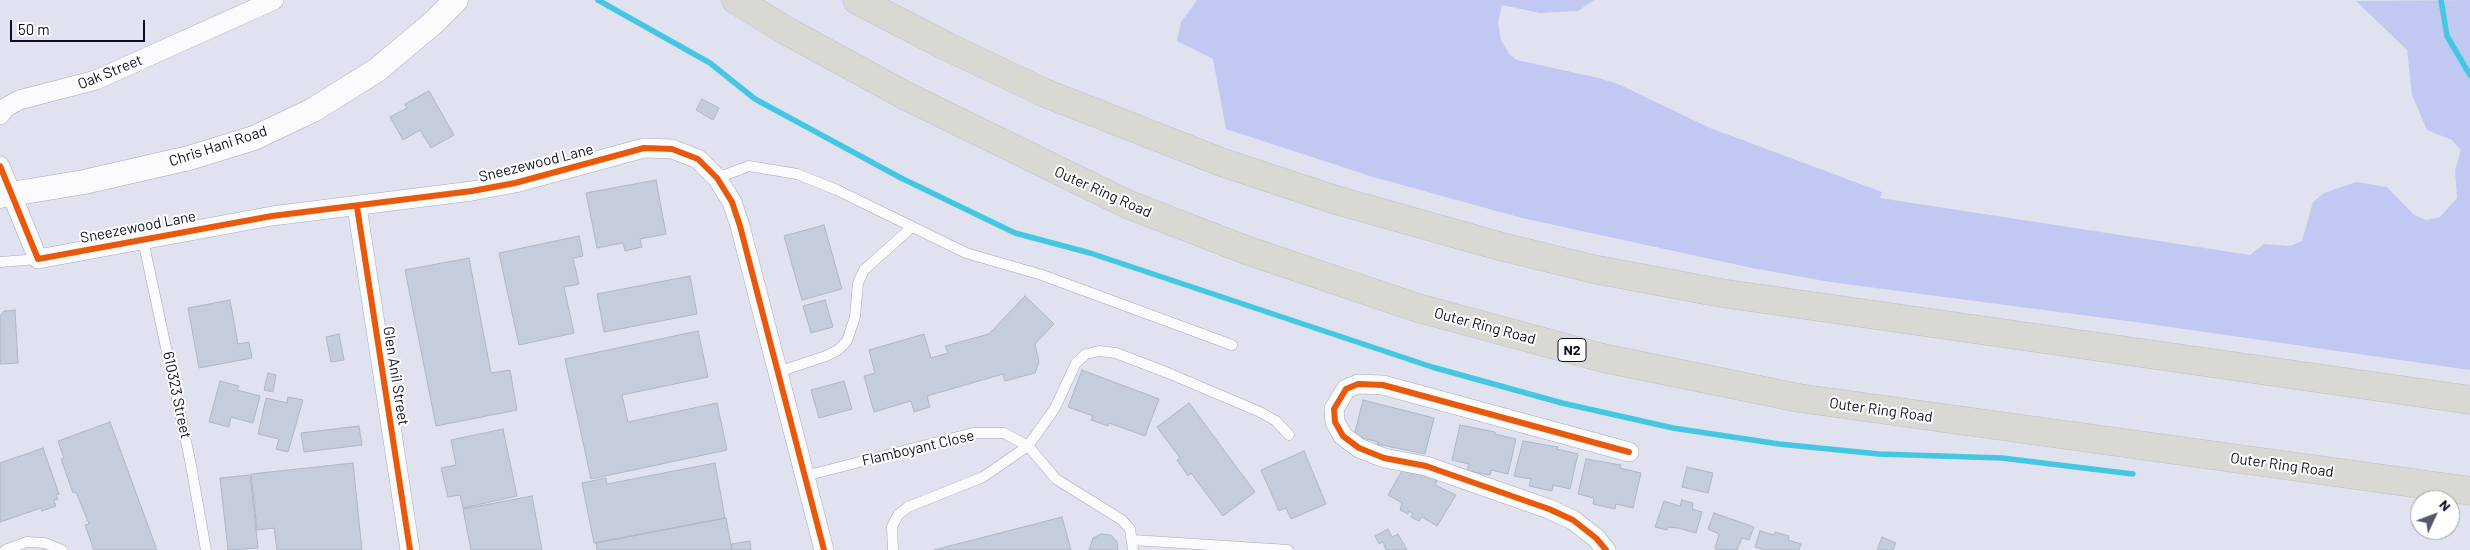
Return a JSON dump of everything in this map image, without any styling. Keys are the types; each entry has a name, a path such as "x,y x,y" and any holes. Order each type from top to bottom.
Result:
{"highway":[{"name":"Outer Ring Road","path":"736,0 784,30 906,96 1127,204 1246,250 1409,305 1473,324 1603,358 1798,398 2470,491"},
{"path":"857,0 948,47 1044,93 1220,162 1336,200 1499,246 1593,269 1722,293 2470,400"}],"street":[{"name":"Oak Street","path":"0,115 5,108 19,100 96,80 274,0"},
{"name":"Chris Hani Road","path":"6,195 94,180 189,158 254,138 313,110 377,70 434,24 456,0"},
{"name":"Sneezewood Lane","path":"38,259 262,217 472,192 515,183 644,148 672,148 698,159 717,178 732,202 740,226 824,550"},
{"path":"0,166 6,195 38,259"},
{"name":"Glen Anil Street","path":"357,207 410,550"},
{"path":"1606,550 1596,538 1573,520 1549,509 1426,466 1384,458 1359,448 1343,436 1335,422 1334,408 1346,389 1358,384 1383,385 1629,452"}],"lane":[{"path":"717,178 750,166 797,174 837,190 966,253 1042,275 1232,345"},
{"path":"778,372 826,356 838,350 847,341 854,317 858,283 864,270 912,227"},
{"name":"610323 Street","path":"143,240 184,432 206,550"},
{"path":"0,262 38,259"},
{"path":"893,550 892,527 898,515 908,507 984,477 1028,446 1055,408 1076,363 1086,354 1099,351 1116,353 1260,412 1276,421 1289,435"},
{"name":"Flamboyant Close","path":"805,476 973,433 1004,433 1028,446"},
{"path":"1028,446 1056,479 1122,520 1130,529 1133,545 1288,550"},
{"path":"5,550 27,542 45,543 62,550"}],"shaded area":[{"path":"1197,0 1594,0 1578,11 1540,13 1502,5 1498,23 1501,40 1510,55 1517,60 1618,84 1710,128 1882,192 1880,198 2250,255 2264,244 2290,246 2302,241 2313,202 2324,193 2356,182 2387,187 2414,215 2426,220 2440,217 2457,198 2455,170 2461,150 2452,140 2427,130 2412,95 2407,50 2356,1 2470,0 2470,370 2135,322 1830,282 1752,268 1522,218 1373,177 1226,129 1213,59 1177,41 1181,22"}],"building":[{"path":"429,91 454,135 431,148 420,130 403,140 390,117 407,108 405,104"},
{"path":"702,99 719,108 713,120 696,110"},
{"path":"656,180 666,234 640,239 642,247 625,251 623,243 597,248 586,193"},
{"path":"824,225 842,289 802,300 784,236"},
{"path":"579,236 583,256 573,258 579,284 564,287 574,333 519,345 499,253"},
{"path":"469,258 491,373 510,370 517,410 436,426 405,270"},
{"path":"690,276 697,314 604,332 597,294"},
{"path":"1025,296 1054,324 1035,344 1039,362 1035,373 1005,381 1003,374 927,396 930,407 914,412 911,401 874,412 864,376 875,373 869,350 924,334 931,358 948,353 945,346 989,334"},
{"path":"230,300 238,344 249,342 252,358 199,368 188,308"},
{"path":"825,300 833,327 811,333 803,306"},
{"path":"15,310 18,363 0,364 0,316 4,311"},
{"path":"698,331 708,377 622,395 628,422 717,403 727,450 591,479 565,359"},
{"path":"339,334 344,360 331,362 326,337"},
{"path":"1082,370 1159,399 1145,436 1109,423 1108,426 1091,420 1093,416 1068,407"},
{"path":"268,373 276,375 273,392 264,390"},
{"path":"220,381 239,386 237,390 260,396 253,423 231,417 229,427 209,422"},
{"path":"844,381 852,409 819,418 811,390"},
{"path":"288,397 303,400 288,452 276,449 279,439 258,434 266,398 287,403"},
{"path":"1363,400 1434,418 1425,454 1377,444 1378,442 1354,436"},
{"path":"1189,403 1255,492 1223,516 1191,473 1188,476 1177,460 1180,458 1157,427"},
{"path":"110,422 157,550 94,550 85,525 89,524 76,492 73,493 61,459 64,458 58,441"},
{"path":"1460,425 1495,432 1495,434 1516,439 1508,474 1491,470 1490,475 1467,471 1469,464 1452,460"},
{"path":"359,426 362,445 304,452 301,433"},
{"path":"503,429 517,496 463,508 460,495 448,497 441,468 456,465 451,440"},
{"path":"1523,441 1558,447 1557,449 1578,454 1570,489 1553,485 1552,491 1529,486 1531,479 1514,476"},
{"path":"43,448 59,494 56,495 58,499 54,500 56,506 42,511 41,508 0,522 0,463"},
{"path":"1304,451 1326,504 1291,519 1286,508 1279,511 1261,470"},
{"path":"1586,459 1621,465 1620,468 1641,473 1633,508 1616,504 1615,509 1593,504 1594,498 1578,494"},
{"path":"353,463 362,550 277,550 274,528 257,530 251,474"},
{"path":"715,463 725,518 594,543 582,483 606,478 607,484"},
{"path":"1406,464 1424,478 1426,475 1437,481 1435,485 1456,495 1437,526 1422,517 1419,521 1411,517 1413,514 1409,511 1408,514 1400,510 1402,503 1388,495"},
{"path":"1687,467 1713,473 1708,493 1682,487"},
{"path":"250,475 258,548 228,550 220,478"},
{"path":"532,496 542,550 471,550 463,509"},
{"path":"1682,500 1693,503 1692,509 1702,512 1696,533 1678,528 1668,527 1667,530 1655,527 1664,501 1680,506"},
{"path":"1714,513 1754,527 1749,540 1742,538 1737,550 1715,549 1719,534 1708,529"},
{"path":"1062,517 1071,550 934,550"},
{"path":"726,518 732,550 597,550 596,543"},
{"path":"1388,529 1392,537 1398,534 1407,550 1386,550 1383,542 1379,544 1375,536"},
{"path":"1760,531 1774,535 1775,532 1789,536 1788,540 1801,544 1799,550 1765,550 1755,547"},
{"path":"1101,534 1111,535 1117,542 1118,550 1089,550 1093,538"},
{"path":"1882,537 1896,543 1893,550 1877,550"},
{"path":"750,541 751,550 732,550 731,544"}],"waterway":[{"path":"598,0 710,63 755,99 901,178 1015,233 1090,253 1432,367 1562,403 1673,428 1779,444 1879,454 2002,458 2133,474"},
{"path":"2441,0 2447,36 2470,75"}],"cycle path":[{"path":"0,166 38,259 272,216 472,191 515,183 644,148 672,149 698,159 717,178 732,202 740,226 824,550"},
{"path":"357,207 410,550"},
{"path":"1606,550 1596,538 1573,520 1549,509 1426,466 1384,458 1359,448 1343,436 1335,422 1334,409 1346,389 1358,384 1383,385 1629,452"}]}
